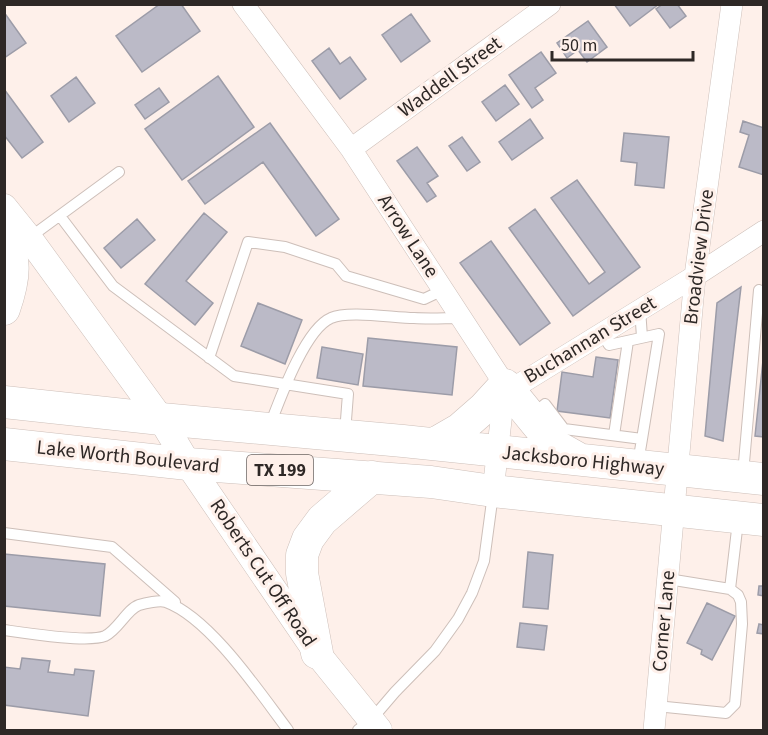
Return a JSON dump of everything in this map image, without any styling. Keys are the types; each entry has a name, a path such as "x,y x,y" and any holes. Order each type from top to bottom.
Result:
{"main road":[{"path":"4,309 14,276 12,257 17,232"},
{"path":"434,444 460,429 505,385 554,445 583,460"},
{"name":"Lake Worth Boulevard","path":"4,402 161,420 403,441"},
{"name":"Jacksboro Highway","path":"403,441 583,460 640,452 678,471 753,478"},
{"name":"Lake Worth Boulevard","path":"4,444 188,464 431,482"},
{"path":"317,653 302,573 302,555 308,539 322,520 372,477"},
{"name":"Jacksboro Highway","path":"431,482 493,491 751,519"}],"street":[{"name":"Arrow Lane","path":"243,4 351,148 505,385"},
{"name":"Waddell Street","path":"351,148 550,4"},
{"name":"Broadview Drive","path":"674,511 695,276 732,4"},
{"name":"Roberts Cut Off Road","path":"4,207 17,232 161,420 188,464 369,727"},
{"name":"Buchannan Street","path":"505,385 520,384 764,231"},
{"path":"493,491 505,385"},
{"name":"Corner Lane","path":"654,730 674,511"}],"lane":[{"path":"17,232 60,216 119,172"},
{"path":"60,216 113,286 234,376 348,394 345,435"},
{"path":"209,358 248,242 285,248 336,264 346,276 424,299 443,290"},
{"path":"753,478 759,290"},
{"path":"640,309 642,337"},
{"path":"269,428 286,384 309,338 328,318 357,315 461,318"},
{"path":"530,416 545,404 564,429 614,435 640,452 658,334 609,345 601,333"},
{"path":"614,435 628,341"},
{"path":"369,727 395,692 435,651 458,619 472,593 484,561 493,491"},
{"path":"730,589 751,519"},
{"path":"4,533 112,547 229,653 288,730"},
{"path":"656,706 726,713 735,704 742,624 741,602 738,596 730,589 668,579"},
{"path":"4,630 86,639 105,636 137,606 164,601 189,615"}],"building":[{"path":"160,4 181,4 200,31 142,72 116,36"},
{"path":"614,4 659,4 630,26"},
{"path":"663,4 677,4 686,16 670,28 656,9"},
{"path":"411,14 430,41 401,62 382,35"},
{"path":"6,15 26,43 4,58 4,16"},
{"path":"588,21 607,47 587,62 578,50 567,58 557,43"},
{"path":"329,48 340,64 350,57 366,79 340,99 312,61"},
{"path":"541,52 556,73 535,88 543,100 532,108 509,75"},
{"path":"218,76 254,127 182,180 145,129"},
{"path":"76,77 95,103 69,122 51,96"},
{"path":"505,85 519,104 496,121 482,102"},
{"path":"159,88 169,102 145,119 135,105"},
{"path":"4,89 43,142 22,158 4,135"},
{"path":"530,119 543,138 512,160 499,142"},
{"path":"743,121 764,128 764,175 739,167 749,135 740,132"},
{"path":"270,123 339,219 316,236 263,162 205,204 188,181"},
{"path":"624,133 669,137 664,188 635,185 637,163 621,161"},
{"path":"462,137 480,162 467,171 449,146"},
{"path":"417,147 438,176 427,183 436,196 427,202 397,161"},
{"path":"577,180 640,267 573,316 509,228 535,209 589,284 605,272 551,198"},
{"path":"204,213 227,232 186,281 213,303 195,325 145,284"},
{"path":"137,219 155,240 121,268 104,248"},
{"path":"491,241 550,323 520,345 460,263"},
{"path":"741,287 723,441 705,436 717,303"},
{"path":"258,303 302,320 285,364 241,346"},
{"path":"368,338 457,347 452,395 363,386"},
{"path":"322,347 363,354 358,385 317,378"},
{"path":"764,351 764,437 755,436"},
{"path":"596,357 618,360 610,418 557,411 562,372 593,377"},
{"path":"528,552 553,555 548,609 523,607"},
{"path":"4,554 105,564 100,616 4,606"},
{"path":"759,586 764,586 764,596 758,595"},
{"path":"707,603 735,616 712,660 701,654 702,650 687,643"},
{"path":"520,623 547,626 544,650 517,647"},
{"path":"759,624 764,625 764,634 757,633"},
{"path":"22,658 50,661 48,672 74,675 75,669 94,671 88,716 4,705 4,667 20,669"}]}
